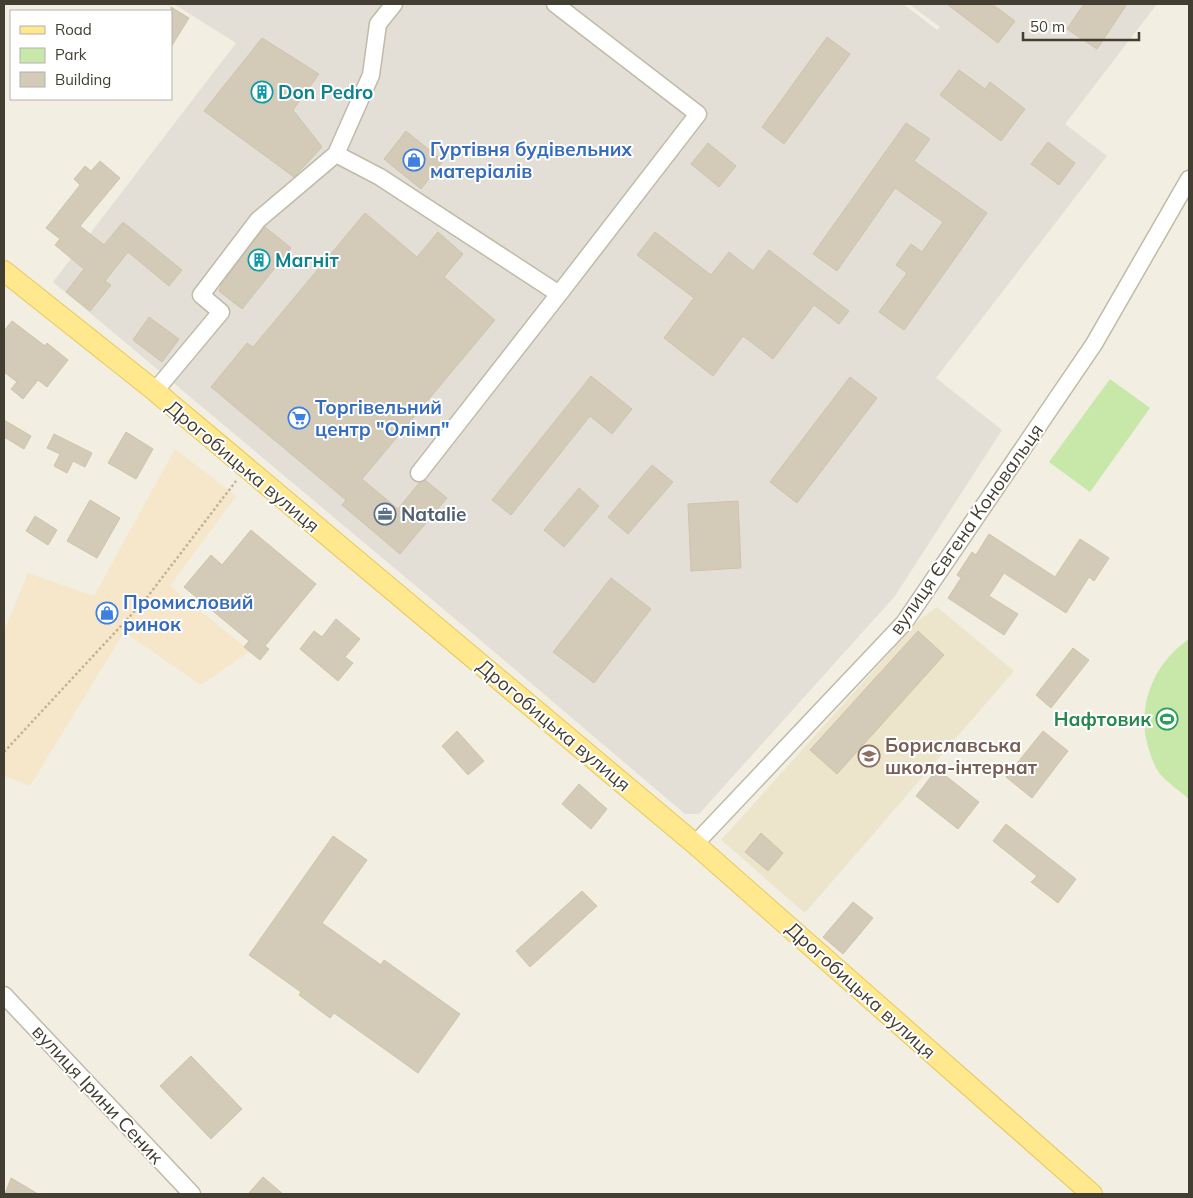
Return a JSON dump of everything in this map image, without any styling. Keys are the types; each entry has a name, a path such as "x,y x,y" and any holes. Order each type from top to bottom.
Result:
{"main road":[{"name":"Дрогобицька вулиця","path":"4,271 155,392 696,844 1092,1194"}],"street":[{"path":"155,392 221,312 202,295 258,220 336,154 371,75 378,24 394,4"},
{"path":"419,473 698,114 555,4"},
{"path":"336,154 380,177 559,294"},
{"name":"вулиця Євгена Коновальця","path":"696,844 904,623 1094,344 1189,179"},
{"name":"вулиця Ірини Сеник","path":"4,995 192,1194"}],"path":[{"path":"4,752 145,600 246,468"}],"shaded area":[{"path":"174,4 903,4 937,30 940,27 909,4 1157,4 1065,124 1107,156 936,378 1002,430 895,596 699,814 685,814 53,282 236,43"},
{"name":"Промисловий ринок","path":"175,449 236,496 170,586 250,651 201,685 124,632 30,786 4,776 4,631 28,573 94,596"},
{"name":"Бориславська школа-інтернат","path":"937,607 1014,671 805,913 721,840 919,620"}],"green space":[{"path":"1110,379 1150,408 1090,492 1049,462"},
{"name":"Нафтовик","path":"1189,639 1189,799 1160,774 1147,743 1144,724 1145,710 1152,683 1167,659"}],"building":[{"path":"947,4 992,4 1015,21 998,43"},
{"path":"1084,4 1127,4 1097,49 1067,29"},
{"path":"171,7 189,18 172,45 172,10"},
{"path":"827,37 850,54 784,144 762,127"},
{"name":"Don Pedro","path":"262,38 319,74 293,110 322,147 294,177 204,111"},
{"path":"959,70 985,89 990,82 1025,109 1001,141 940,95"},
{"path":"906,123 930,139 914,161 987,213 904,330 879,312 907,273 896,265 911,244 922,252 943,222 895,188 837,271 813,254"},
{"name":"Гуртівня будівельних матеріалів","path":"406,131 443,161 421,189 384,159"},
{"path":"1048,142 1075,163 1059,185 1031,164"},
{"path":"708,143 736,166 719,187 691,164"},
{"path":"100,161 120,178 80,226 104,245 123,222 182,270 169,286 128,252 105,281 111,285 90,311 66,292 84,269 55,245 60,239 46,228 80,185 74,179 85,166 91,171"},
{"path":"365,213 417,257 438,232 463,254 444,277 495,320 362,479 398,509 419,483 425,480 447,498 400,554 342,505 346,500 211,387 247,343 253,347"},
{"name":"Магніт","path":"265,227 291,248 242,309 219,291 221,285"},
{"path":"655,232 711,275 729,252 753,271 769,250 849,311 839,324 814,305 773,359 743,336 713,376 664,338 694,298 637,255"},
{"path":"149,317 179,339 162,362 133,340"},
{"path":"12,321 45,346 47,343 68,360 47,387 38,380 23,399 11,389 17,382 4,372 4,331"},
{"path":"591,376 632,409 612,434 590,416 511,515 492,500"},
{"path":"850,377 877,398 797,503 770,482"},
{"path":"4,420 31,436 24,449 4,437"},
{"path":"126,432 153,449 136,479 108,463"},
{"path":"54,434 92,453 85,467 73,461 67,473 54,466 60,454 47,448"},
{"path":"652,465 673,482 628,534 608,517"},
{"path":"579,488 599,506 564,547 544,530"},
{"path":"90,500 120,518 97,558 67,541"},
{"path":"738,501 741,568 691,571 688,504"},
{"path":"35,516 57,530 48,545 26,531"},
{"path":"251,530 316,584 265,646 269,649 260,660 244,647 249,641 184,587 211,555 222,565"},
{"path":"989,534 1055,577 1080,539 1109,558 1094,581 1089,577 1066,613 1004,573 989,596 1018,614 1004,635 948,598 961,578 957,575 972,552 976,555"},
{"path":"611,578 651,609 594,683 553,652"},
{"path":"336,619 360,639 345,657 353,663 338,681 300,649 314,631 322,637"},
{"path":"918,631 944,655 837,774 810,750"},
{"path":"1073,648 1089,660 1051,708 1036,695"},
{"path":"457,731 484,761 468,775 442,746"},
{"path":"1043,731 1068,751 1032,798 1006,777"},
{"path":"937,769 979,802 958,829 916,796"},
{"path":"579,784 607,809 591,829 562,804"},
{"path":"1006,824 1076,879 1058,903 1031,882 1037,876 993,841"},
{"path":"761,833 783,853 768,871 745,852"},
{"path":"333,836 367,860 322,923 381,965 384,960 460,1014 418,1073 334,1013 330,1018 299,995 301,992 249,955"},
{"path":"582,891 597,906 530,967 516,951"},
{"path":"853,902 873,918 843,954 823,937"},
{"path":"191,1056 242,1109 211,1139 160,1086"},
{"path":"263,1177 283,1194 248,1194"},
{"path":"11,1178 38,1194 5,1194"}],"place":[{"name":"Don Pedro","path":"262,92"},
{"name":"Гуртівня будівельних матеріалів","path":"414,160"},
{"name":"Магніт","path":"259,260"},
{"name":"Торгівельний центр \"Олімп\"","path":"299,418"},
{"name":"Natalie","path":"385,514"},
{"name":"Промисловий ринок","path":"107,613"},
{"name":"Нафтовик","path":"1167,719"},
{"name":"Бориславська школа-інтернат","path":"869,756"}]}
